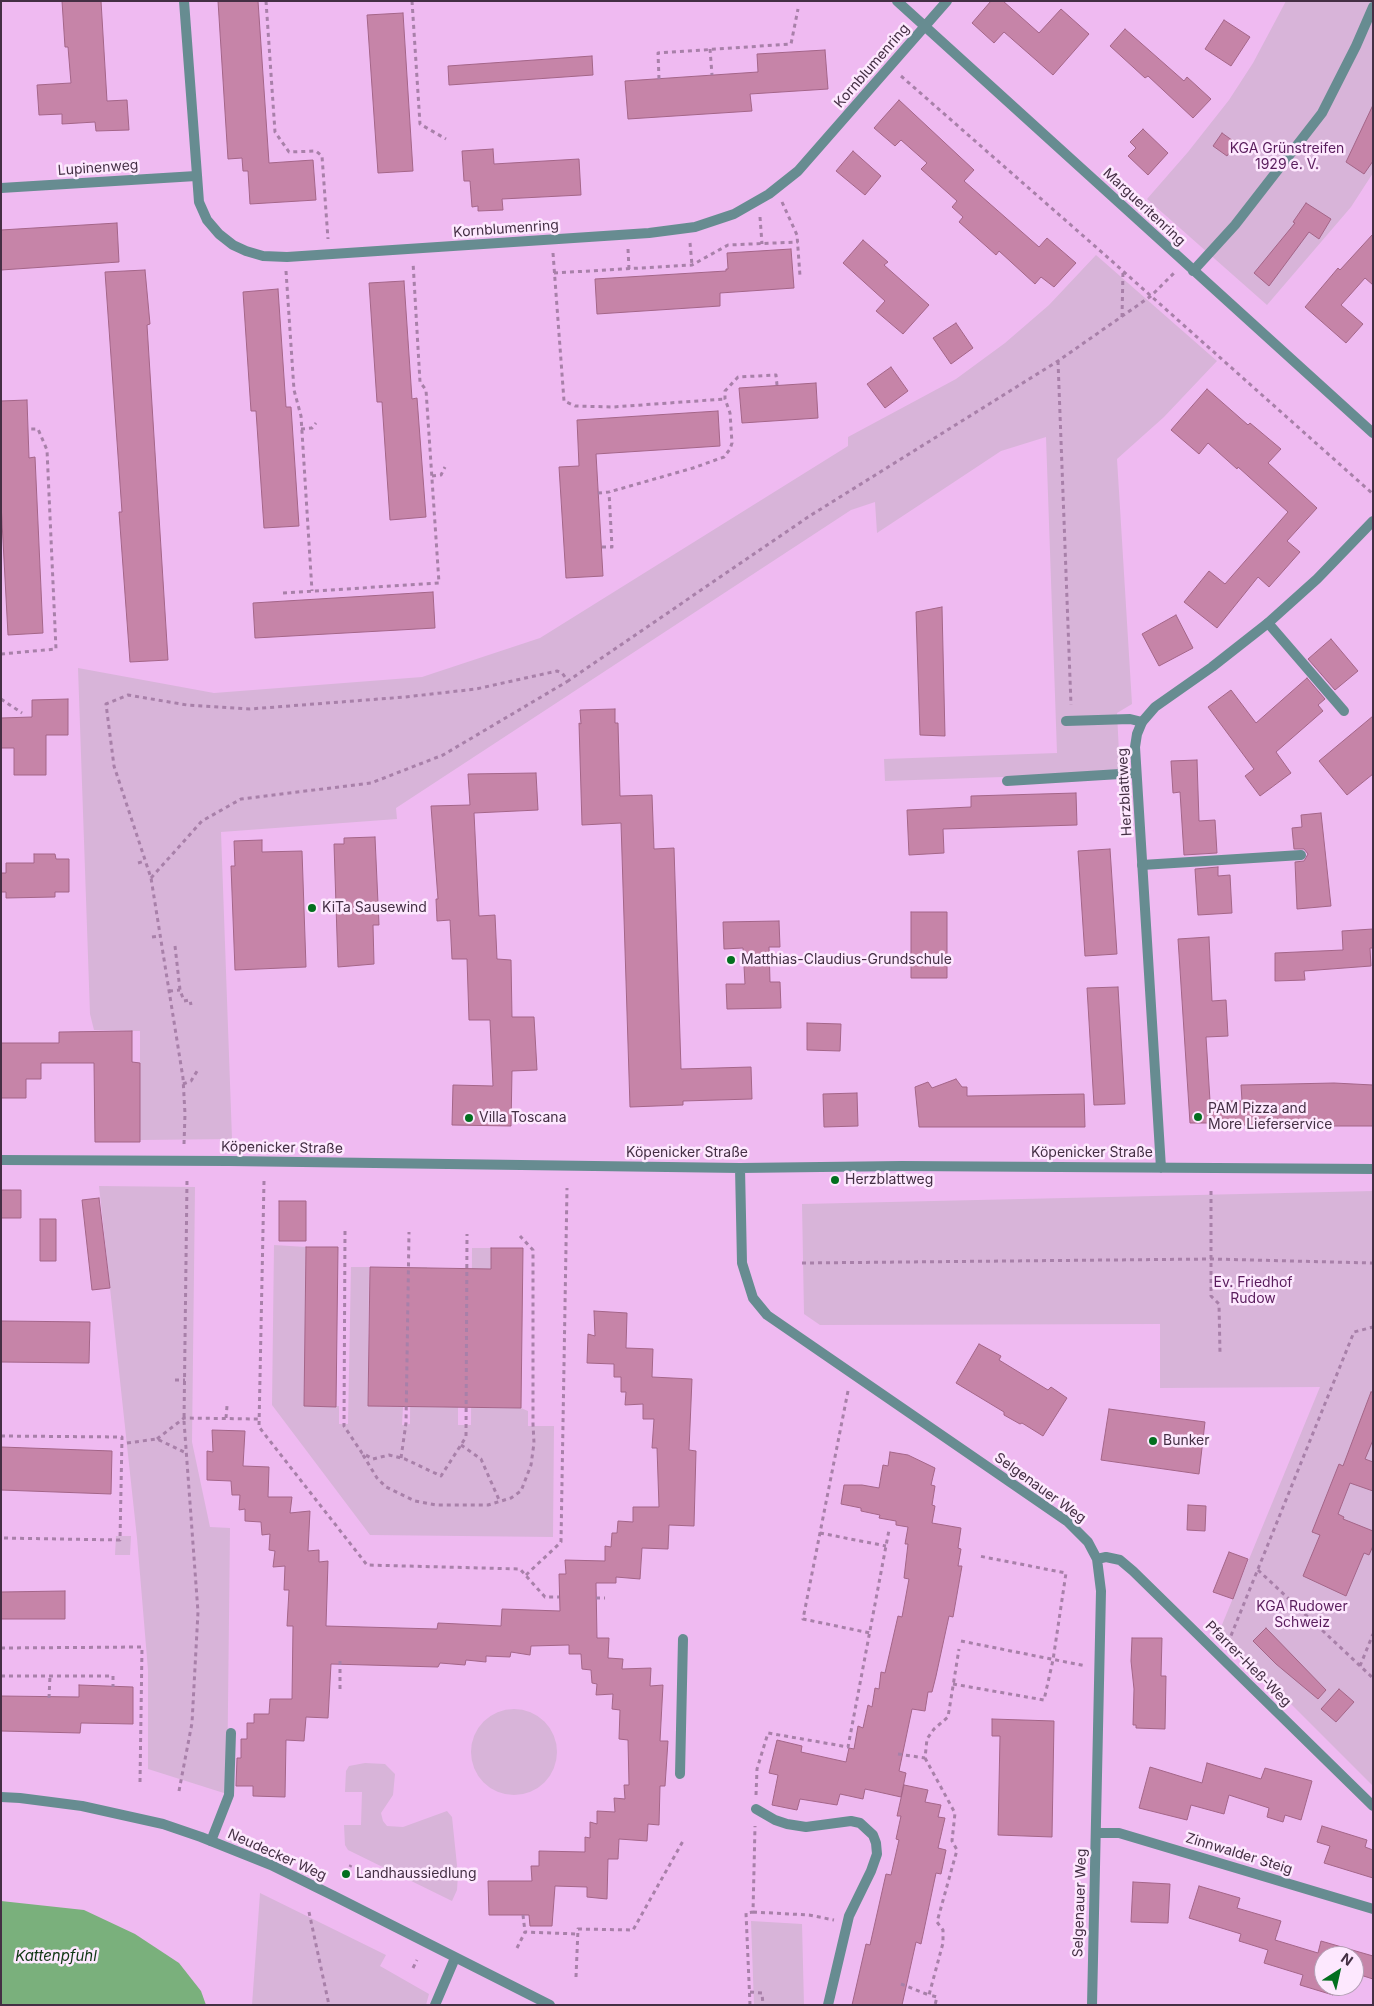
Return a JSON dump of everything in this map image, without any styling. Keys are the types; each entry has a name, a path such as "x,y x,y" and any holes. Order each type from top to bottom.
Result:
{"street":[{"name":"Kornblumenring","path":"184,1 199,202 207,220 219,234 233,245 246,252 263,256 288,257 649,233 695,227 734,214 769,194 798,171 948,1"},
{"name":"Margueritenring","path":"897,1 1193,272 1373,433"},
{"path":"1193,272 1235,226 1322,113 1356,46 1373,7"},
{"name":"Lupinenweg","path":"1,188 196,176"},
{"name":"Herzblattweg","path":"1161,1168 1134,747 1142,722 1155,707 1212,667 1268,623 1317,579 1373,521"},
{"path":"1268,623 1344,711"},
{"path":"1069,721 1130,719 1142,722"},
{"path":"1007,781 1136,773"},
{"path":"1142,865 1301,855"},
{"name":"Köpenicker Straße","path":"1,1160 740,1168 902,1166 1373,1169"},
{"name":"Selgenauer Weg","path":"740,1168 742,1263 753,1298 767,1315 1068,1522 1088,1542 1097,1559 1101,1590 1092,2005"},
{"name":"Pfarrer-Heß-Weg","path":"1097,1559 1106,1557 1120,1560 1373,1806"},
{"path":"680,1774 683,1639"},
{"path":"211,1841 228,1796 231,1733"},
{"name":"Neudecker Weg","path":"1,1798 20,1798 82,1806 163,1824 211,1841 288,1873 550,2005"},
{"path":"756,1808 774,1820 797,1826 820,1826 851,1821 860,1823 873,1835 876,1843 877,1854 847,1923 837,1973 828,2005"},
{"name":"Zinnwalder Steig","path":"1096,1833 1119,1833 1373,1909"},
{"path":"435,2005 455,1958"}],"path":[{"path":"266,1 275,132 290,152 316,151 322,156 328,241"},
{"path":"412,1 420,124 446,139"},
{"path":"660,79 658,53 791,44 798,9"},
{"path":"710,49 712,75"},
{"path":"901,76 1373,494"},
{"path":"781,202 797,235 800,276"},
{"path":"760,215 762,244"},
{"path":"690,241 692,265"},
{"path":"554,273 692,265 728,245 798,242"},
{"path":"628,248 629,269"},
{"path":"553,253 564,401 575,406 613,407 725,399"},
{"path":"283,593 439,582 426,390 420,382 413,262"},
{"path":"151,878 202,821 241,799 370,783 443,755 568,681 808,517 1058,361 1151,296 1185,263"},
{"path":"286,271 294,390 300,416 312,591"},
{"path":"1122,317 1123,271"},
{"path":"1058,361 1069,721"},
{"path":"598,493 609,492 693,468 724,456 732,443 730,413 725,399 725,391 738,377 776,375 777,385"},
{"path":"301,429 312,428 316,424"},
{"path":"1,654 56,649 46,450 38,429 28,429"},
{"path":"432,476 441,475 445,467"},
{"path":"602,547 612,547 609,492"},
{"path":"184,1144 183,1084 151,878 114,766 106,704 128,695 187,706 250,709 406,698 476,689 557,671 562,673 568,681"},
{"path":"1,699 22,713"},
{"path":"138,863 146,861"},
{"path":"152,937 160,936"},
{"path":"175,946 180,990 184,1001 190,1000 191,1005"},
{"path":"169,991 180,990"},
{"path":"183,1084 190,1081 199,1068"},
{"path":"179,1791 192,1723 198,1612 184,1418 187,1181"},
{"path":"264,1181 259,1427 367,1565 520,1569 545,1597 559,1597"},
{"path":"526,1575 561,1542 567,1188"},
{"path":"1212,1191 1211,1296 1219,1304 1220,1353"},
{"path":"346,1231 344,1426 386,1487 415,1501 436,1505 458,1506 488,1505 511,1498 521,1492 531,1465 534,1442 533,1250 520,1236"},
{"path":"401,1458 406,1423 409,1232"},
{"path":"362,1453 373,1459 389,1455 401,1458 441,1476 466,1437 467,1234"},
{"path":"802,1263 1212,1258 1373,1263"},
{"path":"1226,1648 1354,1332 1373,1327"},
{"path":"175,1380 185,1380"},
{"path":"848,1391 802,1619 870,1633"},
{"path":"226,1418 227,1406"},
{"path":"127,1443 157,1439 184,1418 259,1419"},
{"path":"1,1436 122,1436 120,1540 1,1538"},
{"path":"157,1439 186,1453"},
{"path":"461,1445 481,1459 500,1502"},
{"path":"753,1912 757,1769 768,1732 848,1748 889,1530"},
{"path":"820,1533 886,1546"},
{"path":"953,1684 1044,1700 1053,1660 1066,1574 980,1556"},
{"path":"1258,1570 1373,1678"},
{"path":"596,1598 605,1598"},
{"path":"1360,1666 1373,1634"},
{"path":"961,1641 1053,1660 1099,1667"},
{"path":"1,1648 142,1648 140,1782"},
{"path":"929,1995 943,1943 943,1930 937,1922 957,1850 952,1841 955,1813 925,1758 927,1739 934,1729 948,1717 959,1649"},
{"path":"340,1659 340,1689"},
{"path":"1,1676 113,1676 113,1686"},
{"path":"49,1698 50,1676"},
{"path":"898,1754 925,1758"},
{"path":"576,1977 578,1929 632,1930 683,1841"},
{"path":"346,1874 351,1865"},
{"path":"309,1912 329,2005"},
{"path":"750,2005 746,1913 809,1915 847,1923"},
{"path":"517,1948 525,1932 524,1915"},
{"path":"525,1932 578,1934"},
{"path":"413,1968 417,1960"},
{"path":"901,1984 938,1998 935,2005"},
{"path":"750,1992 762,1993 763,2005"}],"green space":[{"name":"KGA Grünstreifen 1929 e. V.","path":"1286,1 1373,1 1373,173 1351,207 1267,305 1147,199 1188,152 1229,100 1253,63"},
{"path":"1096,255 1217,361 1164,417 1117,459 1132,704 1117,713 1120,773 885,781 884,759 1057,753 1046,437 1001,451 877,533 875,502 851,510 396,808 397,819 221,832 232,1139 140,1140 140,1031 94,1030 90,1014 78,668 214,693 422,677 540,638 848,446 848,437 956,379 1005,343 1049,305"},
{"path":"99,1186 195,1187 192,1442 210,1527 230,1528 227,1794 148,1769 148,1670 137,1538"},
{"name":"Ev. Friedhof Rudow","path":"1373,1191 1373,1786 1219,1632 1320,1387 1160,1388 1160,1324 820,1325 804,1314 802,1204"},
{"path":"274,1245 306,1247 304,1406 339,1406 339,1424 348,1424 351,1267 369,1267 368,1406 403,1407 402,1425 410,1424 411,1268 427,1267 426,1406 458,1407 458,1425 471,1425 472,1248 491,1248 489,1408 521,1408 528,1411 528,1426 554,1426 553,1537 370,1535 272,1405"},
{"path":"116,1536 131,1536 130,1555 115,1555"},
{"path":"514,1709 530,1712 538,1716 550,1728 554,1736 557,1752 554,1768 550,1776 538,1788 530,1792 514,1795 498,1792 490,1788 478,1776 474,1768 471,1752 474,1736 478,1728 490,1716 498,1712"},
{"path":"365,1763 385,1764 395,1774 393,1795 381,1813 383,1821 387,1826 403,1827 447,1811 452,1817 458,1875 457,1890 452,1901 348,1850 345,1845 344,1825 361,1825 362,1792 345,1792 346,1771 349,1766"},
{"path":"260,1893 386,1955 380,1966 429,1994 426,2005 252,2005"},
{"path":"751,1921 802,1924 804,2005 754,2005"}],"water":[{"name":"Kattenpfuhl","path":"1,1901 84,1910 135,1934 179,1963 201,1991 206,2005 1,2005"}],"building":[{"path":"62,1 101,1 107,101 127,100 129,130 96,131 95,122 62,124 62,114 39,115 37,85 71,83 68,47 65,47"},
{"path":"218,1 258,1 269,163 313,160 316,200 250,204 248,171 243,171 242,158 228,159"},
{"path":"991,1 1003,1 1039,33 1061,9 1089,34 1053,75 1004,32 994,43 972,23"},
{"path":"403,13 413,171 378,173 367,15"},
{"path":"1224,20 1250,37 1231,66 1205,49"},
{"path":"1125,29 1184,81 1187,77 1211,99 1193,118 1148,76 1145,78 1110,46"},
{"path":"825,50 828,89 750,94 752,111 628,119 625,81 758,72 757,54"},
{"path":"592,56 593,75 449,85 448,66"},
{"path":"899,100 974,170 964,181 1039,247 1047,238 1076,263 1054,287 1041,277 1035,284 999,251 996,255 959,222 963,217 952,207 957,201 921,169 927,163 901,140 895,146 874,128"},
{"path":"1373,105 1373,161 1364,174 1346,162"},
{"path":"1143,129 1168,153 1148,175 1128,156 1136,148 1130,142"},
{"path":"1222,133 1236,143 1227,156 1213,146"},
{"path":"493,149 494,164 579,159 581,195 502,199 503,210 478,211 478,206 472,207 470,181 464,181 462,151"},
{"path":"853,151 881,176 865,195 836,171"},
{"path":"1306,203 1331,219 1319,239 1309,232 1269,286 1254,273 1295,223 1293,222"},
{"path":"117,223 119,262 1,270 1,230"},
{"path":"1373,234 1373,285 1365,278 1341,305 1363,324 1346,343 1305,307 1338,268 1340,270"},
{"path":"863,240 888,262 884,265 929,305 903,334 876,311 885,301 843,263"},
{"path":"791,249 794,288 720,293 720,306 597,314 595,279 726,271 728,269 727,253"},
{"path":"145,270 150,324 147,325 168,660 130,662 119,512 122,512 105,272"},
{"path":"404,281 412,399 417,398 426,517 390,520 382,402 377,402 369,283"},
{"path":"278,289 286,407 291,407 299,526 264,528 256,411 251,411 243,292"},
{"path":"956,323 973,348 951,364 933,338"},
{"path":"891,367 908,391 885,408 867,384"},
{"path":"816,383 818,418 742,423 739,388"},
{"path":"1207,389 1248,425 1250,423 1281,449 1268,463 1317,508 1287,541 1300,552 1269,587 1258,577 1217,628 1184,602 1209,571 1225,584 1288,512 1208,443 1199,454 1171,430"},
{"path":"27,400 29,458 35,457 43,633 8,635 1,503 1,401"},
{"path":"718,411 720,446 596,454 603,576 566,578 559,467 579,466 577,420"},
{"path":"433,592 435,628 255,638 253,603"},
{"path":"942,607 945,736 920,735 916,612"},
{"path":"1176,615 1193,648 1159,666 1142,634"},
{"path":"1331,639 1358,671 1335,690 1308,659"},
{"path":"1307,678 1325,699 1318,705 1323,711 1276,752 1291,773 1260,796 1245,776 1254,769 1208,707 1231,690 1256,723"},
{"path":"68,699 68,735 46,735 46,775 14,775 14,748 1,748 1,718 32,717 32,700"},
{"path":"615,709 615,723 618,723 620,796 652,795 654,849 674,848 681,1069 751,1067 752,1099 683,1101 683,1105 630,1107 621,823 582,825 580,710"},
{"path":"1373,716 1373,774 1347,795 1319,761"},
{"path":"1197,760 1199,821 1215,820 1217,853 1184,855 1180,792 1173,793 1171,761"},
{"path":"536,773 538,810 474,813 479,916 495,915 497,959 511,960 512,1017 534,1017 537,1070 512,1071 511,1126 452,1125 453,1085 493,1086 490,1020 469,1020 467,959 452,959 450,920 437,921 436,899 438,899 431,806 470,805 468,774"},
{"path":"1076,793 1077,825 943,829 944,853 909,855 907,810 971,807 971,796"},
{"path":"1321,813 1331,906 1297,909 1295,862 1304,861 1308,854 1304,849 1294,849 1292,828 1302,827 1301,815"},
{"path":"375,837 379,925 373,925 374,964 338,967 334,844 344,844 344,838"},
{"path":"262,840 262,852 302,851 306,967 235,970 231,866 235,866 234,841"},
{"path":"1110,849 1117,954 1085,956 1078,851"},
{"path":"34,854 55,854 56,859 69,859 69,892 55,892 55,897 6,898 6,892 1,892 1,873 6,873 6,863 34,863"},
{"path":"1218,867 1218,876 1230,875 1232,913 1198,915 1195,869"},
{"path":"911,912 947,912 947,978 911,978"},
{"path":"779,921 780,947 769,947 770,982 780,982 781,1008 727,1009 726,984 745,984 743,948 724,949 723,922"},
{"path":"1373,929 1373,948 1370,948 1371,966 1304,971 1305,980 1275,981 1275,953 1343,950 1342,931"},
{"path":"1209,937 1212,1001 1226,1000 1228,1036 1206,1037 1210,1101 1242,1101 1241,1085 1334,1083 1373,1085 1373,1126 1334,1126 1334,1123 1242,1125 1242,1123 1190,1123 1178,939"},
{"path":"1118,987 1125,1104 1094,1105 1087,988"},
{"path":"807,1023 841,1024 840,1051 807,1050"},
{"path":"132,1031 132,1062 140,1063 140,1142 95,1142 94,1063 41,1063 41,1079 26,1079 26,1098 1,1098 1,1043 59,1043 59,1032"},
{"path":"956,1079 962,1087 967,1087 967,1096 1084,1094 1085,1127 919,1127 915,1087 928,1082 932,1088"},
{"path":"857,1093 858,1126 824,1127 823,1094"},
{"path":"1,1190 21,1190 21,1218 1,1218"},
{"path":"99,1198 110,1288 92,1290 82,1200"},
{"path":"279,1201 306,1201 306,1241 279,1241"},
{"path":"40,1219 56,1219 56,1261 40,1261"},
{"path":"306,1247 338,1247 336,1407 304,1406"},
{"path":"491,1248 523,1248 521,1408 368,1406 370,1267 491,1269"},
{"path":"594,1311 627,1313 626,1348 653,1349 652,1377 692,1379 689,1450 696,1451 694,1526 669,1525 668,1549 642,1548 640,1579 616,1577 616,1583 596,1583 597,1638 609,1638 608,1658 623,1659 622,1669 651,1668 650,1686 663,1685 660,1741 668,1741 665,1786 660,1786 659,1825 648,1824 647,1841 619,1839 618,1859 608,1859 607,1899 587,1897 587,1887 555,1886 552,1926 530,1926 529,1915 489,1915 488,1881 532,1881 531,1866 539,1866 539,1851 585,1852 585,1837 590,1838 590,1822 597,1824 597,1811 615,1812 614,1798 625,1799 624,1785 629,1785 628,1740 619,1739 620,1710 612,1709 613,1694 596,1695 597,1684 592,1683 591,1670 582,1669 581,1654 569,1654 569,1645 531,1646 530,1655 511,1652 510,1657 486,1656 486,1662 466,1660 465,1665 440,1663 438,1667 331,1664 328,1718 306,1717 304,1741 286,1740 285,1797 253,1796 253,1786 236,1786 237,1758 241,1758 241,1739 247,1739 247,1723 254,1723 254,1714 269,1714 270,1699 292,1699 293,1626 287,1626 289,1590 284,1590 285,1566 273,1567 275,1551 269,1550 270,1534 262,1535 261,1522 245,1521 245,1509 239,1510 240,1495 232,1495 231,1481 207,1480 207,1451 213,1452 212,1430 245,1431 243,1466 269,1467 268,1497 292,1497 290,1513 310,1511 308,1551 319,1550 319,1562 328,1561 326,1626 437,1629 438,1623 501,1626 502,1609 560,1611 559,1574 566,1574 565,1560 605,1561 605,1546 611,1547 612,1533 617,1533 618,1521 633,1522 633,1507 659,1507 657,1448 652,1448 654,1419 643,1419 643,1404 625,1405 626,1392 621,1392 621,1377 614,1377 614,1364 587,1363 588,1334 595,1336"},
{"path":"1,1321 90,1322 89,1363 1,1362"},
{"path":"979,1344 1001,1356 999,1360 1048,1390 1051,1387 1067,1398 1043,1436 1004,1415 1004,1412 956,1383"},
{"path":"1371,1392 1373,1392 1373,1440 1365,1459 1373,1462 1373,1491 1350,1483 1338,1514 1344,1517 1343,1519 1373,1531 1373,1546 1369,1555 1364,1553 1346,1596 1303,1576 1320,1535 1312,1532 1339,1464 1343,1466"},
{"name":"Bunker","path":"1109,1409 1205,1422 1199,1474 1101,1460"},
{"path":"1,1447 112,1451 111,1494 1,1490"},
{"path":"890,1452 908,1455 935,1468 931,1485 935,1486 932,1505 935,1506 932,1523 961,1528 958,1548 961,1549 958,1566 962,1566 953,1617 949,1616 932,1692 928,1692 925,1711 912,1709 899,1771 906,1773 901,1797 865,1789 863,1799 840,1794 837,1805 800,1799 797,1810 772,1805 778,1775 769,1773 777,1740 802,1746 801,1752 846,1762 849,1748 854,1749 858,1726 863,1728 868,1705 872,1707 875,1688 879,1689 881,1672 885,1673 898,1616 902,1617 909,1579 904,1578 908,1544 905,1544 908,1527 896,1525 896,1521 879,1518 880,1515 861,1511 861,1508 841,1504 844,1485 862,1485 879,1488 883,1465 888,1466"},
{"path":"1188,1505 1206,1506 1205,1531 1187,1530"},
{"path":"1229,1552 1248,1559 1233,1599 1213,1592"},
{"path":"65,1591 65,1619 1,1619 1,1592"},
{"path":"1266,1628 1326,1690 1318,1699 1276,1664 1253,1641"},
{"path":"1132,1638 1162,1638 1161,1676 1166,1676 1165,1729 1136,1728 1136,1725 1133,1725"},
{"path":"79,1685 133,1687 133,1724 81,1723 80,1733 1,1731 1,1696 79,1697"},
{"path":"1339,1689 1354,1702 1336,1722 1321,1709"},
{"path":"992,1719 1054,1721 1052,1837 998,1835 1000,1736 992,1736"},
{"path":"1207,1763 1261,1779 1265,1768 1312,1781 1301,1820 1285,1815 1283,1822 1267,1817 1269,1808 1229,1795 1224,1814 1191,1805 1187,1820 1139,1808 1150,1767 1202,1783"},
{"path":"904,1785 928,1790 925,1802 941,1805 938,1817 945,1818 938,1848 946,1850 941,1874 936,1873 921,1944 916,1942 902,2005 852,2005 866,1944 870,1945 886,1874 891,1875 899,1840 896,1839 901,1816 897,1816"},
{"path":"1322,1826 1367,1840 1365,1847 1373,1850 1373,1878 1324,1863 1330,1846 1317,1842"},
{"path":"1133,1882 1170,1884 1168,1923 1131,1922"},
{"path":"1199,1886 1240,1898 1237,1908 1281,1921 1275,1940 1314,1952 1314,1989 1300,1985 1303,1975 1264,1963 1268,1950 1239,1941 1241,1934 1189,1918"},
{"path":"1321,1941 1338,1946 1320,1946"},
{"path":"1364,1953 1373,1956 1373,1979 1364,1976"}],"place":[{"name":"KiTa Sausewind","path":"312,908"},
{"name":"Matthias-Claudius-Grundschule","path":"731,960"},
{"name":"PAM Pizza and More Lieferservice","path":"1198,1117"},
{"name":"Villa Toscana","path":"469,1118"},
{"name":"Herzblattweg","path":"835,1180"},
{"name":"Bunker","path":"1153,1441"},
{"name":"Landhaussiedlung","path":"346,1874"}],"park label":[{"name":"KGA Rudower Schweiz","path":"1302,1615"}]}
